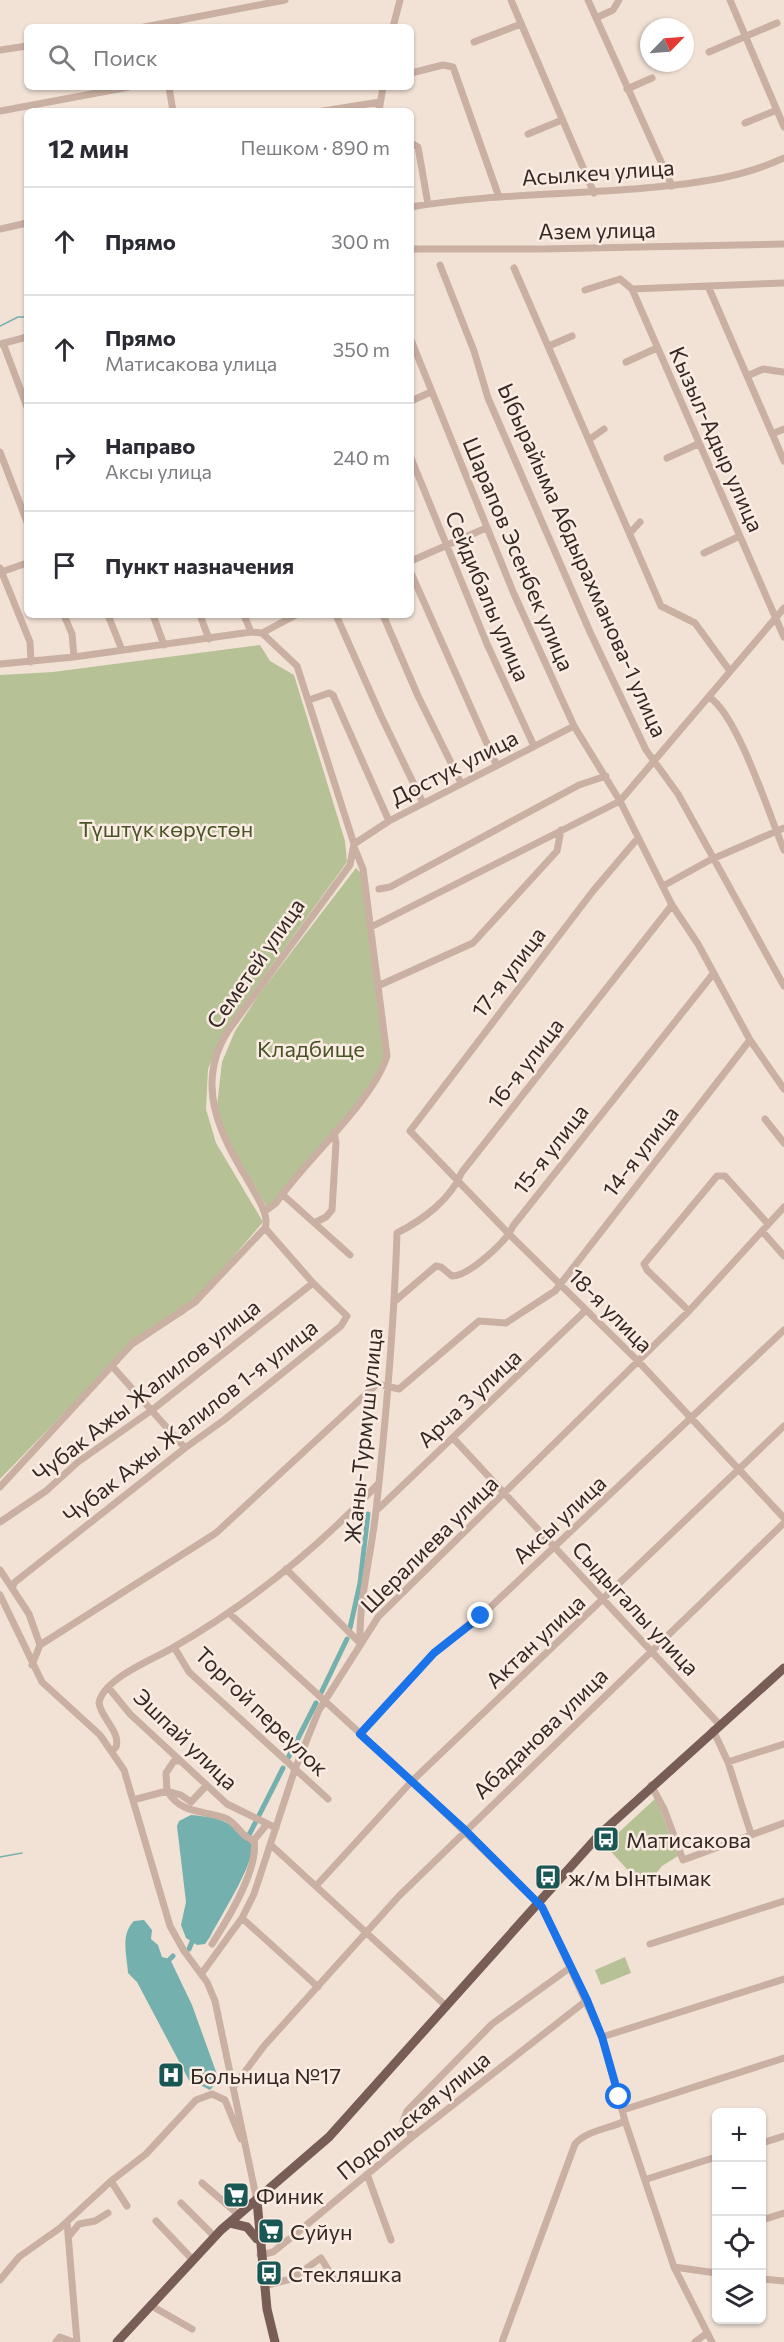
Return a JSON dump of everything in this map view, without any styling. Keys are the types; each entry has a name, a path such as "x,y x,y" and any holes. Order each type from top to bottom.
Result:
{"main road":[{"path":"117,2342 214,2237 329,2137 600,1834 651,1785 784,1668"},
{"path":"257,2201 264,2286 276,2342"},
{"path":"230,2223 248,2227 259,2244"}],"street":[{"path":"164,24 285,0"},
{"path":"394,24 400,0"},
{"path":"511,0 594,193"},
{"path":"588,0 672,186"},
{"path":"596,18 613,10 619,0"},
{"path":"730,0 779,108 784,127"},
{"path":"709,52 777,23"},
{"path":"474,42 521,24"},
{"path":"0,50 24,46"},
{"path":"414,72 443,66 453,67 499,197"},
{"path":"627,89 652,78"},
{"path":"0,111 113,90"},
{"path":"170,90 172,108"},
{"path":"379,108 382,90"},
{"path":"342,108 380,102"},
{"path":"745,123 779,108"},
{"path":"528,134 562,120"},
{"path":"414,144 418,147 428,204"},
{"name":"Асылкеч улица","path":"414,206 499,197 594,193 672,186 725,177 784,158"},
{"path":"0,228 24,224"},
{"name":"Азем улица","path":"414,249 784,244"},
{"name":"Ыбырайыма Абдырахманова-1 улица","path":"440,265 474,351 488,398 595,643 646,750 678,795 784,986"},
{"path":"514,268 661,606 695,623 730,671"},
{"path":"585,290 620,279 632,289 784,283"},
{"path":"708,286 784,461"},
{"name":"Кызыл-Адыр улица","path":"632,289 784,637"},
{"path":"549,346 572,336"},
{"path":"24,337 2,343 24,399"},
{"name":"Шарапов Эсенбек улица","path":"414,348 486,528 574,726 606,776 672,905 750,1040 784,1089"},
{"path":"626,362 657,348"},
{"path":"747,376 763,369 783,372"},
{"path":"414,400 431,392"},
{"path":"590,439 604,429"},
{"path":"772,434 784,429"},
{"path":"667,458 698,444"},
{"path":"0,452 24,514"},
{"name":"Сейдибалы улица","path":"414,465 487,644 534,746"},
{"path":"630,533 640,522"},
{"path":"414,560 486,528"},
{"path":"704,553 740,536"},
{"path":"24,564 1,570 30,642 31,663"},
{"path":"414,580 496,764"},
{"path":"371,927 620,801 784,608"},
{"path":"65,618 72,634 74,657"},
{"path":"109,618 122,650"},
{"path":"154,618 165,645"},
{"path":"201,618 209,639"},
{"path":"245,618 251,632"},
{"path":"0,664 31,663 251,632 262,633 290,618"},
{"path":"337,618 423,803"},
{"path":"384,618 418,696 461,783"},
{"path":"262,633 297,666 363,869 380,985 387,1056 383,1068 334,1132 268,1209"},
{"path":"309,700 329,693 333,695 389,821"},
{"path":"709,697 719,703 733,730 781,829 784,850"},
{"name":"Достук улица","path":"354,847 389,821 496,764 574,726"},
{"path":"379,889 390,887 453,855 579,785 606,776"},
{"path":"663,886 713,859 781,829"},
{"path":"380,985 473,943 557,851 561,830"},
{"name":"17-я улица","path":"410,1131 593,891 638,838"},
{"name":"Семетей улица","path":"265,1228 266,1215 226,1143 216,1118 213,1094 216,1056 228,1031 350,865 354,847"},
{"name":"16-я улица","path":"397,1233 420,1220 456,1188 462,1172 672,905"},
{"name":"15-я улица","path":"395,1301 436,1266 441,1267 452,1276 463,1274 510,1235 513,1226 713,974"},
{"name":"14-я улица","path":"390,1387 399,1389 479,1321 506,1323 540,1303 555,1291 750,1040"},
{"path":"765,1119 784,1143"},
{"name":"18-я улица","path":"410,1131 585,1311 638,1361 784,1518"},
{"path":"316,1222 326,1217 332,1210 336,1143 334,1132"},
{"path":"689,1311 647,1270 644,1264 717,1176 725,1176 768,1224"},
{"path":"282,1194 316,1222 350,1255"},
{"name":"Шералиева улица","path":"202,1973 242,1918 271,1845 295,1769 323,1702 360,1643 402,1590 689,1311 784,1208"},
{"path":"0,1486 138,1340 195,1302 265,1228"},
{"name":"Чубак Ажы Жалилов 1-я улица","path":"12,1588 22,1576 184,1448 224,1420 341,1326 347,1316 313,1283 265,1228"},
{"path":"762,1231 784,1256"},
{"name":"Жаны-Турмуш улица","path":"360,1643 359,1615 376,1511 377,1485 390,1387 397,1233"},
{"name":"Чубак Ажы Жалилов улица","path":"0,1522 46,1491 78,1462 152,1410 313,1283"},
{"name":"Арча 3 улица","path":"376,1511 585,1311"},
{"name":"Аксы улица","path":"360,1734 434,1653 481,1616 784,1330"},
{"path":"112,1366 184,1448"},
{"path":"32,1665 40,1645 216,1533 373,1387 381,1383 390,1387"},
{"name":"Актан улица","path":"316,1886 412,1781 784,1426"},
{"name":"Сыдыгалы улица","path":"453,1438 651,1650 716,1727 751,1834"},
{"path":"112,1751 116,1747 117,1738 104,1720 99,1703 108,1687 122,1675 174,1647 229,1613 286,1569 377,1485"},
{"name":"Абаданова улица","path":"235,2085 264,2046 399,1896 784,1523"},
{"path":"286,1569 360,1643"},
{"path":"0,1570 29,1614 40,1645"},
{"path":"0,1595 32,1665 47,1688 84,1719 112,1751 124,1770 170,1926 184,1951 202,1973 215,2001 235,2085 244,2148 257,2201"},
{"path":"229,1613 323,1702 465,1830 537,1902 587,2000 602,2037 622,2110 647,2179 674,2267 712,2342"},
{"name":"Торгой переулок","path":"174,1647 189,1672 328,1800"},
{"name":"Эшпай улица","path":"108,1687 130,1714 227,1804 276,1828"},
{"path":"728,1762 784,1744"},
{"path":"180,1761 174,1761 166,1773 167,1791 182,1807 225,1818 247,1838 254,1840"},
{"path":"651,1785 664,1809 683,1860 784,1823"},
{"path":"133,1800 167,1791 181,1795 191,1802 206,1786"},
{"path":"254,1840 267,1824"},
{"path":"212,1944 252,1867 256,1850 254,1840"},
{"path":"271,1845 445,2005"},
{"path":"650,1944 784,1901"},
{"path":"242,1918 318,1987"},
{"path":"412,2137 403,2121 407,2111 492,2024 571,1967"},
{"path":"602,2037 784,1979"},
{"name":"Подольская улица","path":"260,2255 273,2252 412,2137 587,2000"},
{"path":"622,2110 784,2058"},
{"path":"0,2280 19,2257 68,2222 111,2181 146,2154 189,2105 207,2095 217,2094 225,2100 244,2148"},
{"path":"502,2342 575,2144 582,2136 612,2128 626,2121"},
{"path":"766,2142 784,2136"},
{"path":"647,2179 712,2159"},
{"path":"367,2174 391,2240"},
{"path":"111,2181 127,2206"},
{"path":"202,2183 239,2215"},
{"path":"181,2204 214,2237"},
{"path":"69,2235 80,2224 95,2221 108,2213"},
{"path":"766,2219 784,2213"},
{"path":"156,2221 192,2259"},
{"path":"56,2342 60,2337 75,2342 68,2222"},
{"path":"264,2286 291,2279 321,2259 335,2281"},
{"path":"674,2267 712,2272"},
{"path":"766,2279 784,2281"},
{"path":"150,2305 192,2329"},
{"path":"695,2342 707,2332"}],"green space":[{"name":"Түштүк көрүстөн","path":"260,645 270,661 294,675 345,841 347,862 223,1033 208,1069 206,1109 216,1143 263,1222 184,1314 126,1349 0,1479 0,675 53,672"},
{"name":"Кладбище","path":"356,868 361,873 388,1052 379,1081 279,1201 268,1209 224,1134 217,1106 222,1062 235,1031 260,993"},
{"path":"656,1798 678,1856 662,1866 644,1888 605,1845"},
{"path":"625,1957 631,1973 601,1985 595,1970"}],"water":[{"path":"191,1815 225,1822 251,1844 252,1851 236,1890 210,1937 205,1944 197,1945 186,1938 181,1925 186,1902 177,1826 179,1821"},
{"path":"144,1920 152,1930 151,1939 158,1945 162,1957 170,1959 192,2005 219,2080 210,2090 196,2083 191,2084 137,1982 128,1973 125,1945 127,1933 134,1921"}],"waterway":[{"path":"0,326 18,317 24,317"},
{"path":"350,1628 360,1583 368,1514"},
{"path":"320,1695 347,1639"},
{"path":"288,1758 316,1703"},
{"path":"248,1837 283,1768"},
{"path":"0,1857 22,1853"},
{"path":"189,1949 194,1937"},
{"path":"170,1959 173,1956"}],"place":[{"name":"Матисакова","path":"606,1839"},
{"name":"ж/м Ынтымак","path":"548,1877"},
{"name":"Больница №17","path":"171,2075"},
{"name":"Финик","path":"236,2195"},
{"name":"Суйун","path":"271,2231"},
{"name":"Стекляшка","path":"269,2273"}],"route":[{"path":"481,1616 434,1653 395,1693 360,1734 465,1830 542,1907 587,2000 602,2037 619,2097"}]}
